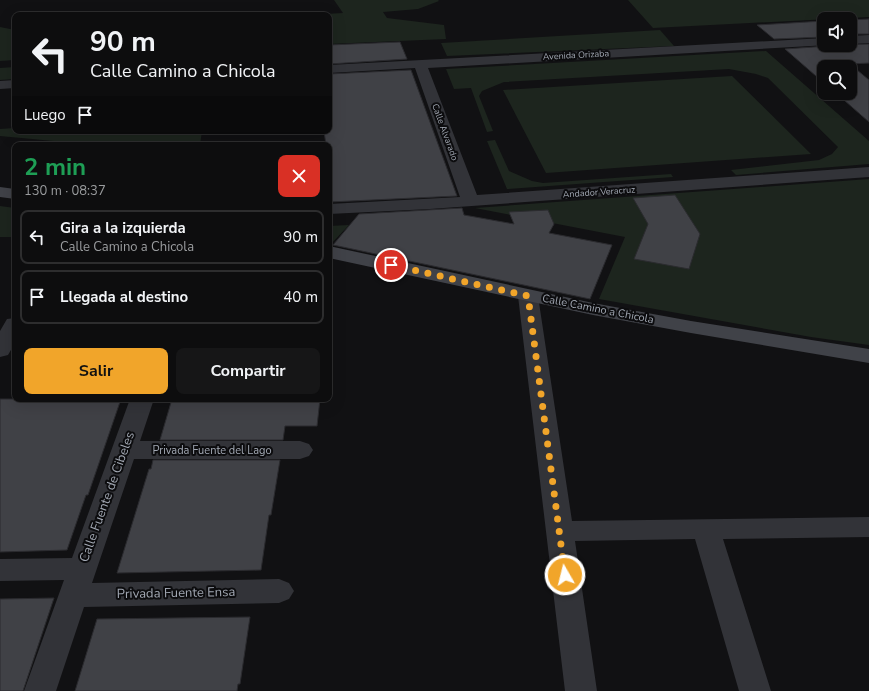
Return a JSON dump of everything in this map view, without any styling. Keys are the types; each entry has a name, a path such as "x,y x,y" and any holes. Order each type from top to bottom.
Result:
{"street":[{"path":"857,40 869,39"},
{"name":"Avenida Orizaba","path":"332,69 817,42"},
{"name":"Calle Alvarado","path":"420,64 470,201"},
{"path":"0,85 12,84"},
{"name":"Andador Veracruz","path":"332,208 470,201 869,172"},
{"path":"0,192 12,194"},
{"name":"Calle Camino a Chicola","path":"332,253 528,296 691,327 869,356"},
{"path":"528,296 581,691"},
{"path":"0,350 10,325"},
{"name":"Calle Fuente de Cibeles","path":"77,582 141,402"},
{"name":"Privada Fuente del Lago","path":"124,450 300,450"},
{"path":"560,531 869,526"},
{"path":"706,529 755,691"},
{"name":"Privada Fuente Ensa","path":"0,570 77,582 279,591"},
{"path":"40,691 77,582"}],"shaded area":[{"path":"334,0 438,0 439,1 418,9 383,12 387,18 444,25 446,39 332,44 332,14 343,13"},
{"path":"628,0 869,0 869,17 857,18 857,12 817,12 817,20 653,28"},
{"path":"0,27 12,29 12,60 0,61"},
{"path":"660,30 674,46 447,56 441,43"},
{"path":"766,51 817,96 817,100 822,100 869,141 869,164 736,175 731,170 819,160 832,154 838,147 768,78 756,74 729,69 504,82 482,91 479,96 493,131 487,132 471,88 454,89 446,69"},
{"path":"12,67 12,79 0,80 0,68"},
{"path":"732,76 811,154 546,173 503,90"},
{"path":"12,128 12,134 202,134 200,142 64,142 0,136 0,129"},
{"path":"495,140 509,171 532,181 543,183 671,174 673,177 507,189 487,141"},
{"path":"869,179 869,345 811,337 599,299 625,237 475,208"},
{"path":"0,206 12,208 12,237 0,237"},
{"path":"349,225 332,243 332,226"}],"building":[{"path":"869,19 869,34 857,34 857,20"},
{"path":"817,21 817,37 774,39 757,25"},
{"path":"400,42 407,59 332,64 332,45"},
{"path":"857,44 869,44 869,63 857,64 857,60 817,60 817,77 785,49 817,47 817,52 857,52"},
{"path":"411,70 457,196 332,202 332,142 326,142 324,134 332,134 332,74"},
{"path":"857,70 869,80 869,122 844,100 857,100"},
{"path":"675,195 700,234 689,269 634,259 648,224 633,198"},
{"path":"462,208 464,215 514,224 509,212 548,210 554,224 549,233 612,245 590,299 333,245 359,214"},
{"path":"0,399 12,399 12,402 120,402 88,495 86,495 67,550 0,552"},
{"path":"171,402 320,402 317,426 285,426 283,440 160,440"},
{"path":"153,460 280,460 271,515 269,515 261,570 117,573"},
{"path":"54,598 23,691 0,691 0,599"},
{"path":"250,617 240,684 238,684 237,691 75,691 97,619"}],"route":[{"path":"391,265 528,296 565,575"}]}
